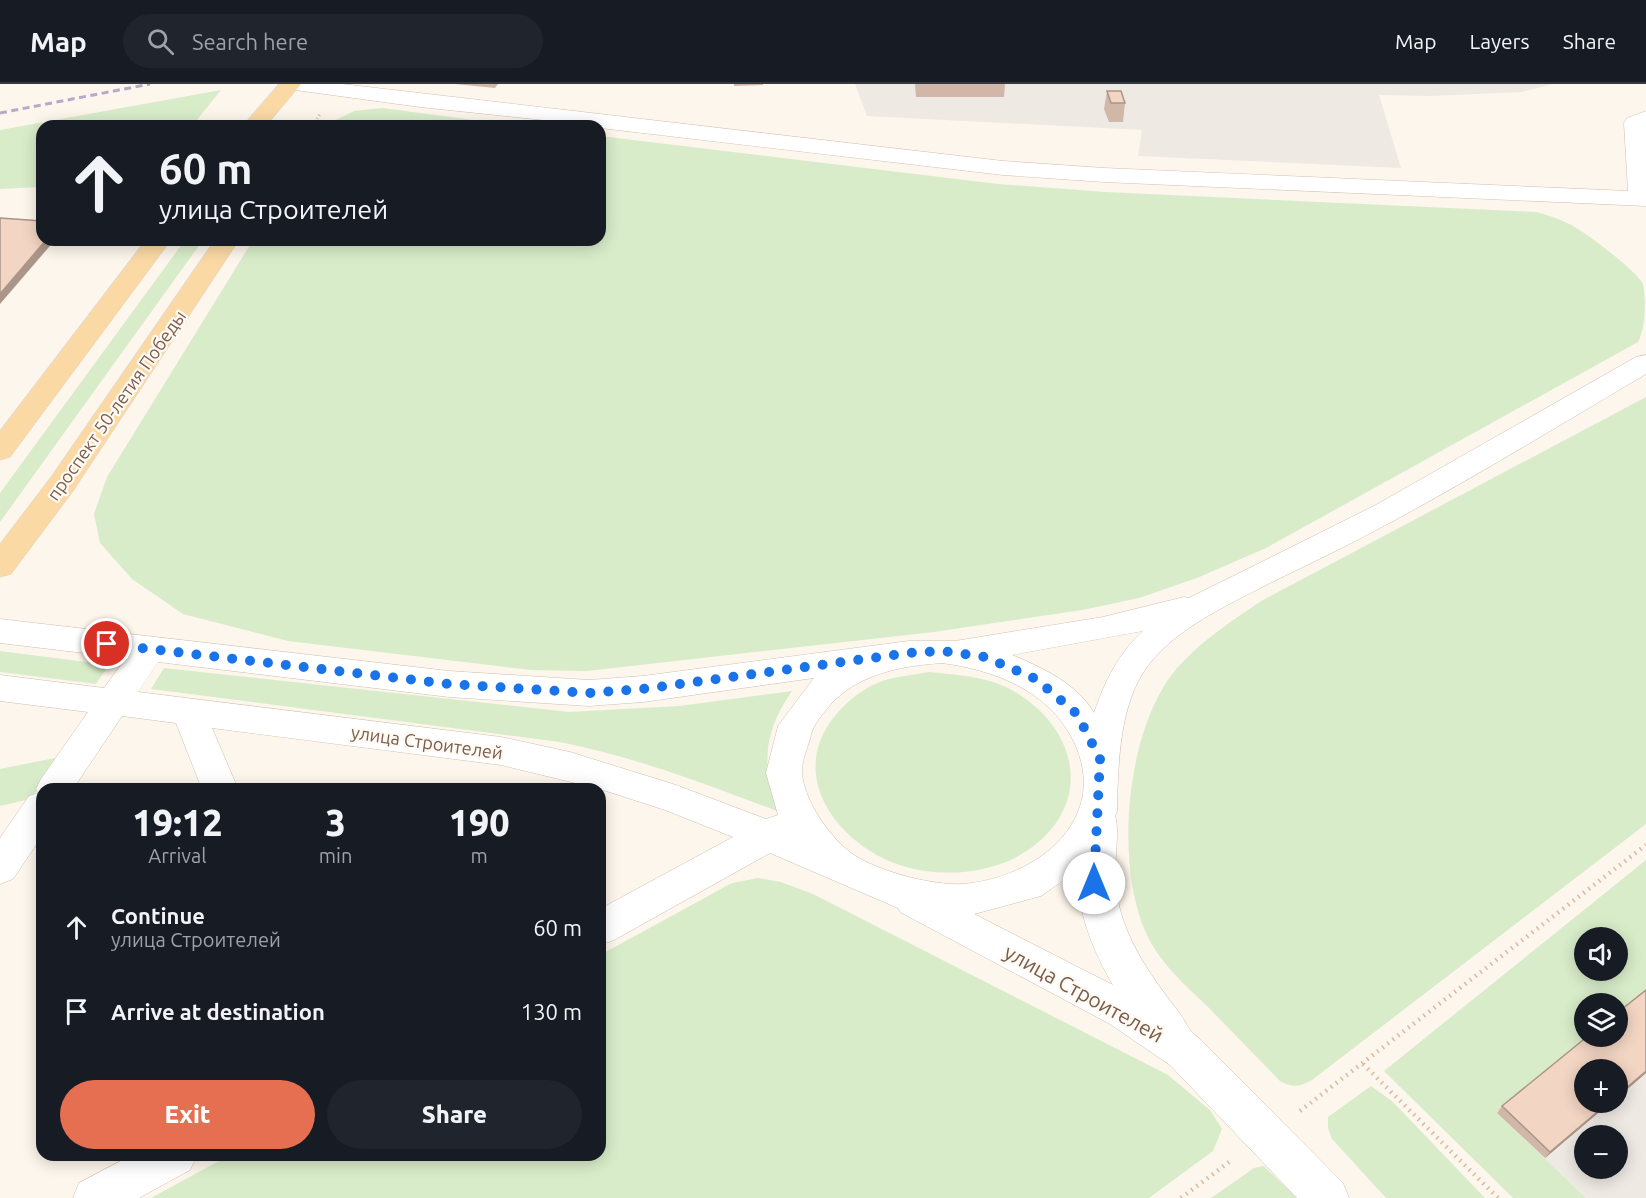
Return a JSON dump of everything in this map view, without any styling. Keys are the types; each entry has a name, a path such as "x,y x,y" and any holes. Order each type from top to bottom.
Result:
{"main road":[{"path":"259,120 290,84"},
{"path":"281,120 290,84"},
{"path":"0,451 154,246"},
{"name":"проспект 50-летия Победы","path":"0,566 69,474 223,246"}],"street":[{"path":"296,84 342,87 1003,168 1104,175 1643,199 1635,123 1646,117"},
{"path":"1185,1052 1144,1000 1113,951 1100,914 1094,883 1100,759 1107,721 1122,682 1138,655 1163,631 1212,599 1385,513 1646,363"},
{"path":"0,631 449,684 589,693 643,689 909,653 1042,640 1160,616 1212,599"},
{"path":"58,783 150,648"},
{"path":"942,651 985,657 1036,679 1077,714 1100,759"},
{"path":"606,925 783,828 784,773 795,726 824,688 868,663 909,653"},
{"name":"улица Строителей","path":"0,688 436,742 570,766 676,799 783,828 838,864 897,892 1124,1011 1185,1052 1327,1198"},
{"path":"188,711 218,783"},
{"path":"897,892 963,900 1028,885 1074,853 1099,811"},
{"path":"0,868 36,815"},
{"path":"95,1198 164,1161"}],"path":[{"path":"1181,1198 1363,1064 1646,845"},
{"path":"1363,1064 1498,1198"}],"shaded area":[{"path":"855,84 1553,84 1522,92 1430,96 1379,95 1401,168 1138,156 1142,130 867,116"},
{"path":"1646,992 1646,1198 1586,1198 1497,1113 1574,1064 1574,1113 1628,1113 1628,1059 1581,1059 1600,1047 1628,1047 1628,1019"}],"green space":[{"path":"221,90 197,120 55,120"},
{"path":"382,108 474,120 336,120 354,111"},
{"path":"36,123 36,187 0,189 0,130"},
{"path":"606,137 998,184 1106,192 1536,212 1563,221 1608,251 1639,278 1643,284 1645,298 1643,329 1638,342 1266,548 1197,578 1139,598 1082,610 934,632 587,671 531,670 288,641 183,614 132,579 100,543 94,514 107,477 249,246 606,246"},
{"path":"181,246 199,246 0,522 0,493"},
{"path":"1646,397 1646,824 1312,1080 1296,1086 1280,1081 1165,963 1151,944 1136,904 1130,870 1128,833 1130,796 1137,758 1147,723 1160,692 1178,667 1197,648 1263,600"},
{"path":"0,651 109,665 96,684 0,672"},
{"path":"164,668 569,712 679,706 792,691 775,721 768,749 769,778 777,811 643,763 560,742 151,689"},
{"path":"929,672 976,678 1010,689 1040,711 1056,730 1066,750 1070,771 1069,793 1062,813 1048,833 1015,858 985,868 953,873 906,867 883,858 861,845 842,828 828,808 818,787 816,764 820,741 834,717 844,706 861,692 880,682"},
{"path":"55,758 54,769 43,783 36,783 36,792 30,799 0,806 0,769"},
{"path":"1646,860 1646,992 1628,1007 1628,993 1574,993 1574,1047 1579,1047 1497,1113 1586,1198 1513,1198 1384,1071"},
{"path":"758,878 781,882 813,894 1168,1075 1210,1110 1222,1129 1213,1151 1149,1198 151,1198 219,1161 606,1161 606,952 732,883"},
{"path":"1371,1086 1392,1101 1485,1198 1386,1198 1332,1139 1328,1128 1328,1117"},
{"path":"1264,1166 1297,1198 1211,1198 1254,1168"}],"building":[{"path":"1107,91 1121,91 1125,103 1111,103"},
{"path":"0,218 36,221 36,246 41,246 0,294"},
{"path":"1646,990 1646,1071 1628,1087 1628,1059 1574,1059 1574,1113 1596,1113 1582,1125 1574,1125 1574,1132 1550,1152 1502,1106 1574,1047 1628,1047 1628,1004"}],"railway":[{"path":"0,113 150,84"}],"route":[{"path":"107,644 449,684 529,691 589,693 643,689 909,653 942,651 985,657 1036,679 1077,714 1100,759 1094,883"}]}
